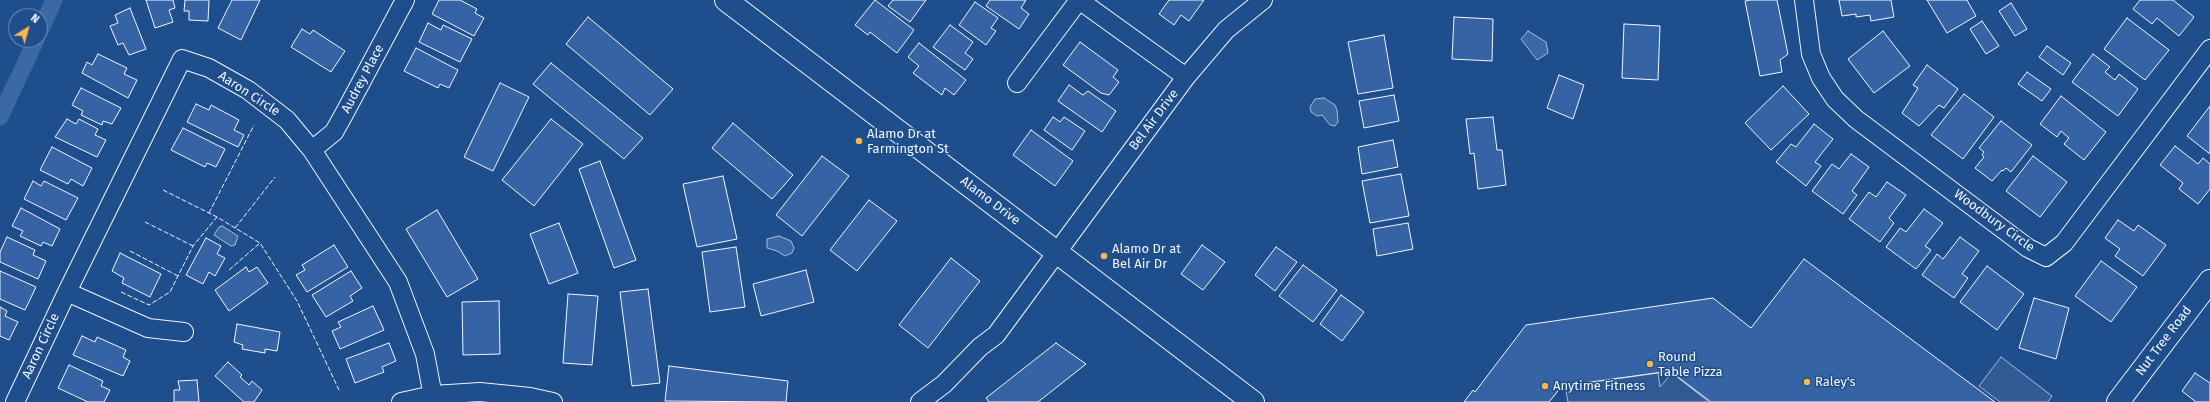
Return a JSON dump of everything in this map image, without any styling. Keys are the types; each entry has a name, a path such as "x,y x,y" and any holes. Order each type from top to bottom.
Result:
{"main road":[{"name":"Alamo Drive","path":"726,0 1253,402"},
{"name":"Nut Tree Road","path":"2118,402 2210,281"}],"street":[{"name":"Audrey Place","path":"312,150 334,132 405,0"},
{"path":"1017,83 1079,0 1186,77"},
{"name":"Bel Air Drive","path":"920,402 944,384 980,347 996,335 1186,77 1226,30 1263,0"},
{"name":"Woodbury Circle","path":"1804,0 1811,54 1821,78 1835,100 1875,133 2028,248 2046,258 2064,243 2210,49"},
{"name":"Aaron Circle","path":"15,402 67,292 182,59 208,68 248,90 287,120 312,150 398,282 425,354 434,398"},
{"path":"67,292 148,328 184,332"},
{"path":"401,402 480,392 530,397 553,402"}],"shaded area":[{"path":"1528,31 1546,42 1548,53 1537,60 1521,39"},
{"path":"1324,98 1335,105 1337,110 1338,122 1335,126 1330,125 1322,115 1317,116 1311,112 1310,107 1315,99"},
{"path":"222,226 238,236 235,245 231,246 214,235 219,227"},
{"path":"779,236 791,241 794,248 792,253 785,256 777,251 767,248 767,239"},
{"path":"2001,357 2052,396 2048,402 2000,402 1979,386"},
{"path":"1658,373 1660,387 1672,373 1709,402 1568,402 1565,386"}],"building":[{"path":"146,0 173,0 175,8 169,10 173,22 155,28"},
{"path":"185,0 209,0 208,21 189,20 189,11 184,11"},
{"path":"232,0 260,0 241,40 218,28"},
{"path":"439,0 460,0 477,9 475,13 484,18 474,36 432,14"},
{"path":"875,0 914,30 897,53 870,32 868,35 855,25"},
{"path":"893,0 926,0 910,22 888,6"},
{"path":"990,0 1026,0 1021,8 1029,14 1019,29 986,6"},
{"path":"1169,0 1204,0 1189,21 1181,15 1174,25 1159,14"},
{"path":"1777,0 1788,54 1780,60 1782,72 1760,76 1745,1"},
{"path":"1839,0 1891,0 1894,17 1871,21 1870,15 1856,17 1856,14 1842,16"},
{"path":"1927,0 1967,0 1976,16 1947,33"},
{"path":"2140,0 2173,0 2194,17 2179,36 2157,18 2152,24 2133,9"},
{"path":"975,2 998,18 991,28 996,31 986,45 959,25"},
{"path":"2011,3 2027,29 2015,36 1999,11"},
{"path":"130,8 146,49 129,55 123,43 118,45 110,26 118,23 115,15"},
{"path":"588,17 673,89 650,115 566,44"},
{"path":"1454,17 1493,19 1492,61 1452,59"},
{"path":"2127,18 2169,50 2145,80 2104,49"},
{"path":"1982,21 1999,46 1986,54 1970,29"},
{"path":"428,23 441,30 443,25 472,39 460,62 419,42"},
{"path":"1624,24 1660,26 1658,80 1622,78"},
{"path":"950,25 973,42 965,53 973,59 965,70 933,47"},
{"path":"302,29 310,34 313,30 345,51 331,72 291,47"},
{"path":"1883,31 1910,66 1874,93 1848,59"},
{"path":"1384,35 1393,88 1358,94 1348,42"},
{"path":"1080,42 1118,70 1113,77 1119,82 1109,95 1101,93 1063,65"},
{"path":"919,43 966,80 954,95 945,88 942,95 913,73 919,66 908,57"},
{"path":"2047,46 2071,63 2063,75 2039,57"},
{"path":"416,48 458,70 449,88 440,84 438,88 404,71"},
{"path":"98,54 127,68 124,74 137,80 128,98 82,73 87,62 92,65"},
{"path":"2093,54 2110,67 2105,72 2115,80 2119,74 2138,89 2118,116 2072,82"},
{"path":"551,63 643,138 624,159 533,84"},
{"path":"1927,65 1958,89 1944,108 1939,105 1919,126 1902,113 1918,88 1913,85"},
{"path":"2027,72 2051,89 2042,101 2018,84"},
{"path":"1559,75 1584,85 1573,119 1547,108"},
{"path":"500,83 529,97 493,171 464,157"},
{"path":"1069,85 1083,95 1088,91 1116,111 1102,132 1058,101"},
{"path":"1783,86 1809,114 1771,150 1745,123"},
{"path":"81,88 121,108 112,124 103,121 102,125 81,115 83,111 72,105"},
{"path":"1964,94 1994,117 1963,159 1931,135"},
{"path":"1394,95 1399,121 1364,128 1359,101"},
{"path":"2061,96 2106,132 2084,160 2064,144 2069,138 2061,131 2057,137 2040,124"},
{"path":"196,104 209,110 211,105 239,120 234,130 244,135 238,147 187,122"},
{"path":"2210,106 2210,154 2187,136"},
{"path":"1053,117 1060,122 1064,117 1085,131 1072,150 1044,130"},
{"path":"1493,117 1497,150 1502,150 1506,185 1478,189 1474,153 1470,154 1466,119"},
{"path":"67,119 76,124 79,119 98,129 95,135 106,140 97,157 55,137"},
{"path":"551,119 583,144 534,206 502,180"},
{"path":"2001,121 2032,145 2011,172 2006,168 2003,171 2002,170 1992,181 1975,168 1984,157 1982,155 1984,152 1979,148"},
{"path":"733,123 793,175 772,199 712,148"},
{"path":"1814,124 1833,139 1815,162 1821,166 1806,186 1776,162 1791,144 1796,147"},
{"path":"183,128 225,149 216,167 207,163 205,167 171,150"},
{"path":"1031,130 1073,161 1055,186 1013,155"},
{"path":"1393,140 1398,167 1362,174 1358,147"},
{"path":"2175,146 2198,164 2203,158 2210,164 2210,189 2198,204 2179,189 2183,183 2160,165"},
{"path":"52,147 92,168 83,186 71,179 68,184 40,170"},
{"path":"1851,154 1869,167 1852,191 1857,195 1843,214 1812,191 1832,164 1839,169"},
{"path":"822,156 849,176 802,236 776,215"},
{"path":"2033,156 2067,182 2040,217 2006,191"},
{"path":"600,161 636,260 614,268 579,169"},
{"path":"1401,174 1409,216 1370,223 1362,181"},
{"path":"723,176 737,239 697,247 683,184"},
{"path":"33,181 41,186 44,181 78,198 66,220 24,199"},
{"path":"1887,182 1906,195 1889,218 1894,223 1880,242 1849,219 1869,192 1876,197"},
{"path":"869,200 897,221 857,271 830,250"},
{"path":"21,208 60,229 52,246 43,242 41,246 20,236 23,231 12,226"},
{"path":"1924,209 1943,223 1925,246 1931,250 1916,269 1886,247 1900,228 1906,232"},
{"path":"437,210 478,279 447,297 406,229"},
{"path":"2118,220 2134,231 2138,225 2166,245 2143,276 2115,256 2120,249 2105,238"},
{"path":"559,223 578,273 549,284 530,234"},
{"path":"1408,223 1413,249 1377,256 1373,229"},
{"path":"7,237 35,250 33,255 46,261 38,279 0,262 0,252"},
{"path":"1960,237 1979,251 1962,274 1968,278 1954,298 1922,275 1937,254 1943,259"},
{"path":"206,238 221,246 217,254 225,258 215,276 209,272 203,284 186,275"},
{"path":"334,245 348,267 307,292 296,275 305,270 302,265"},
{"path":"1202,245 1225,262 1203,290 1181,274"},
{"path":"736,247 745,307 710,312 702,252"},
{"path":"1276,247 1297,262 1275,291 1255,275"},
{"path":"120,253 161,274 150,297 122,283 124,278 112,271"},
{"path":"951,258 980,281 928,348 899,325"},
{"path":"1804,259 1995,402 1711,402 1670,371 1562,386 1549,402 1464,402 1473,390 1475,392 1526,325 1713,298 1751,328"},
{"path":"2101,261 2137,287 2111,322 2075,296"},
{"path":"1303,265 1337,290 1313,322 1279,296"},
{"path":"1987,266 2024,294 1997,330 1960,302"},
{"path":"246,267 249,272 257,267 268,283 229,311 215,290"},
{"path":"806,270 814,302 761,316 753,284"},
{"path":"0,271 36,287 25,310 0,299"},
{"path":"351,271 362,288 350,296 353,301 326,317 312,295"},
{"path":"648,289 660,383 632,386 620,292"},
{"path":"568,294 598,296 592,365 563,363"},
{"path":"1341,295 1364,312 1342,341 1320,324"},
{"path":"2034,298 2069,308 2056,359 2019,348"},
{"path":"499,301 500,354 463,355 462,302"},
{"path":"373,306 384,330 340,349 332,331 341,327 338,322"},
{"path":"0,307 7,311 5,316 18,322 9,340 0,336"},
{"path":"237,324 280,332 277,351 265,349 265,353 242,349 243,345 234,342"},
{"path":"82,336 95,342 97,337 126,350 123,357 130,361 123,376 73,355"},
{"path":"389,343 396,361 382,367 384,372 355,383 346,359"},
{"path":"1056,343 1086,364 1038,402 989,402 986,398"},
{"path":"228,362 242,375 240,377 249,385 252,381 262,390 254,402 244,402 215,376"},
{"path":"69,365 103,381 101,386 110,390 104,402 88,402 58,388"},
{"path":"669,366 788,381 786,402 665,401"},
{"path":"2195,373 2210,383 2210,402 2196,402 2182,391"},
{"path":"197,380 199,402 174,402 174,390 180,390 178,381"}],"waterway":[{"path":"48,13 54,0"},
{"path":"0,117 32,48"}],"fence":[{"path":"209,213 254,125"},
{"path":"235,228 275,177"},
{"path":"163,190 217,217 260,243 297,301 340,392"},
{"path":"121,292 149,305 170,292 193,246 217,217"},
{"path":"145,222 193,246"},
{"path":"229,270 260,243"},
{"path":"130,251 178,276"}],"place":[{"name":"Alamo Dr at Farmington St","path":"859,141"},
{"name":"Alamo Dr at Bel Air Dr","path":"1104,256"},
{"name":"Round Table Pizza","path":"1650,364"},
{"name":"Raley's","path":"1807,382"},
{"name":"Anytime Fitness","path":"1545,386"}]}
